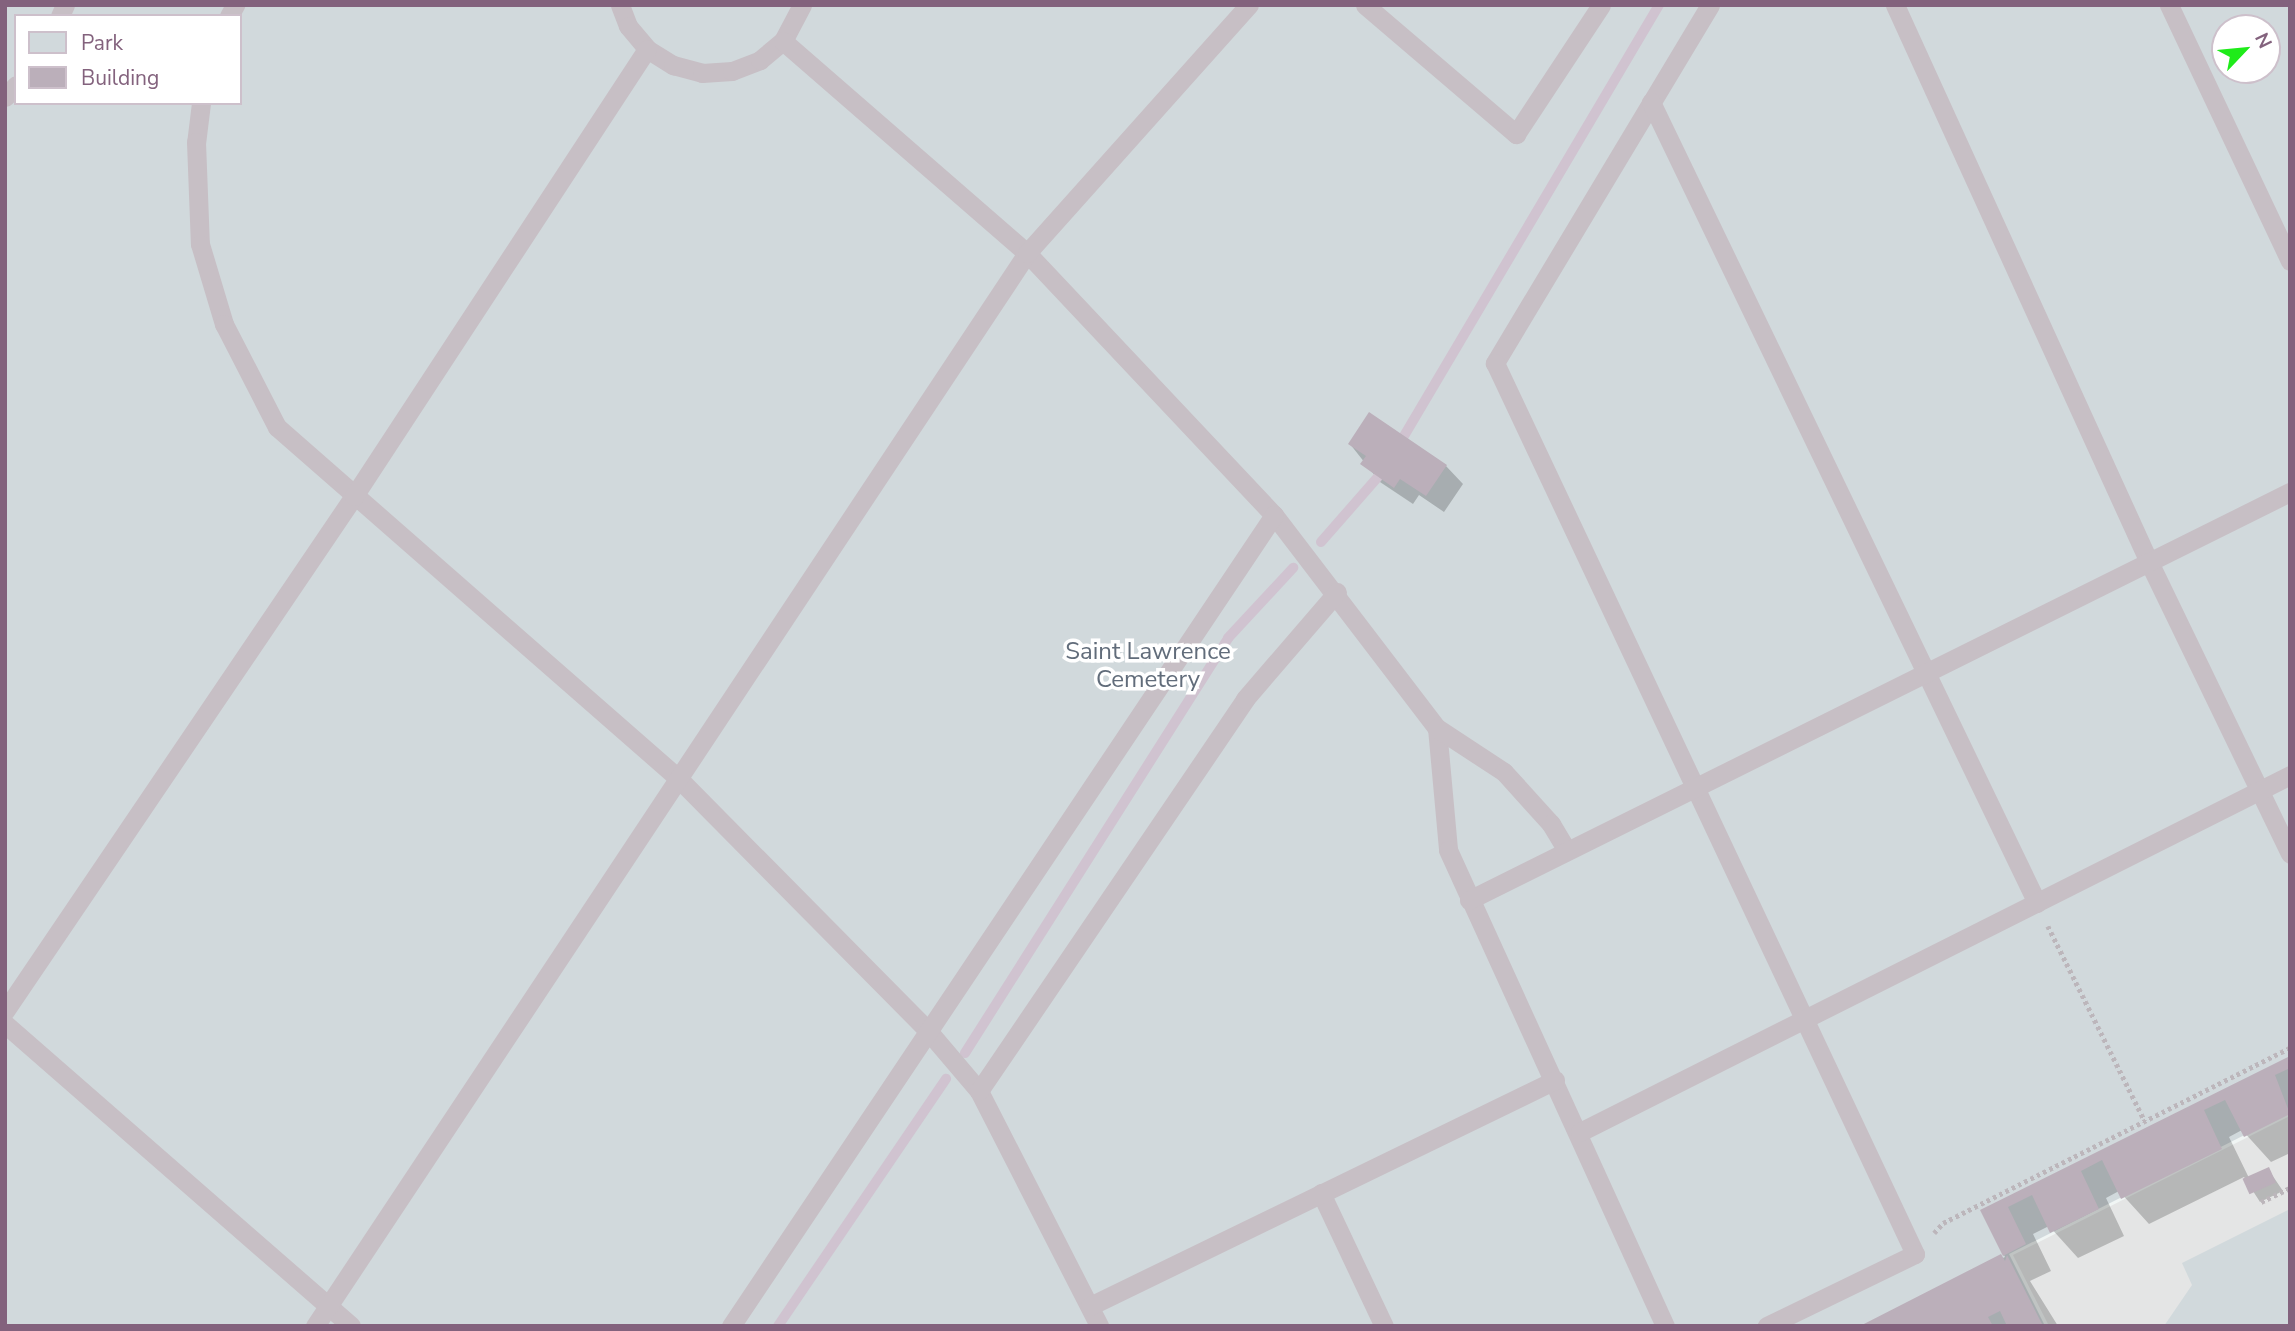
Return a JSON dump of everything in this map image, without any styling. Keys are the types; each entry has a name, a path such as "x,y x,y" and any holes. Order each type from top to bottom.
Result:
{"lane":[{"path":"620,5 628,26 647,49 673,65 702,73 732,71 760,60 783,41 802,5"},
{"path":"315,1326 1027,253 1249,5"},
{"path":"1365,5 1516,134 1601,5"},
{"path":"1710,5 1495,363 1915,1254 1767,1326"},
{"path":"1895,5 2149,562 2290,854"},
{"path":"2169,5 2290,261"},
{"path":"783,41 1027,253 1274,515 1336,592 1437,728 1504,772 1550,824 1567,851"},
{"path":"5,1011 354,496 647,49"},
{"path":"1651,102 2036,903"},
{"path":"201,105 196,142 200,244 224,324 277,427 678,778 929,1032 979,1091 1099,1326"},
{"path":"1469,900 2290,492"},
{"path":"731,1326 1274,515"},
{"path":"979,1091 1245,699 1336,592"},
{"path":"1437,728 1448,850 1469,900 1580,1132 1665,1326"},
{"path":"1580,1132 2290,775"},
{"path":"5,1024 329,1304 351,1326"},
{"path":"1090,1306 1555,1080"},
{"path":"1321,1193 1384,1326"}],"path":[{"path":"2036,903 2145,1121"},
{"path":"1915,1254 1943,1223 2290,1048"},
{"path":"2262,1202 2290,1188"}],"shaded area":[{"path":"2290,1116 2290,1326 2049,1326 2013,1255"}],"green space":[{"name":"Saint Lawrence Cemetery","path":"5,5 2290,5 2290,1112 2009,1254 2045,1326 5,1326"},
{"path":"2290,1209 2290,1326 2164,1326 2192,1285 2182,1263"}],"building":[{"path":"1369,412 1447,465 1426,496 1400,479 1394,488 1360,464 1366,456 1348,444"},
{"path":"2290,1056 2290,1068 2275,1075 2290,1114 2244,1137 2225,1100 2204,1110 2222,1149 2121,1199 2102,1160 2081,1171 2099,1209 2050,1233 2032,1195 2008,1207 2026,1244 2003,1256 1980,1210"},
{"path":"2269,1167 2276,1183 2249,1194 2243,1179"},
{"path":"2001,1254 2005,1261 2007,1255 2043,1326 2007,1326 2000,1311 1988,1317 1993,1326 1860,1326"}],"waterway":[{"path":"1404,436 1659,5"},
{"path":"1321,542 1378,477"},
{"path":"965,1053 1228,638 1293,568"},
{"path":"778,1326 946,1079"}]}
